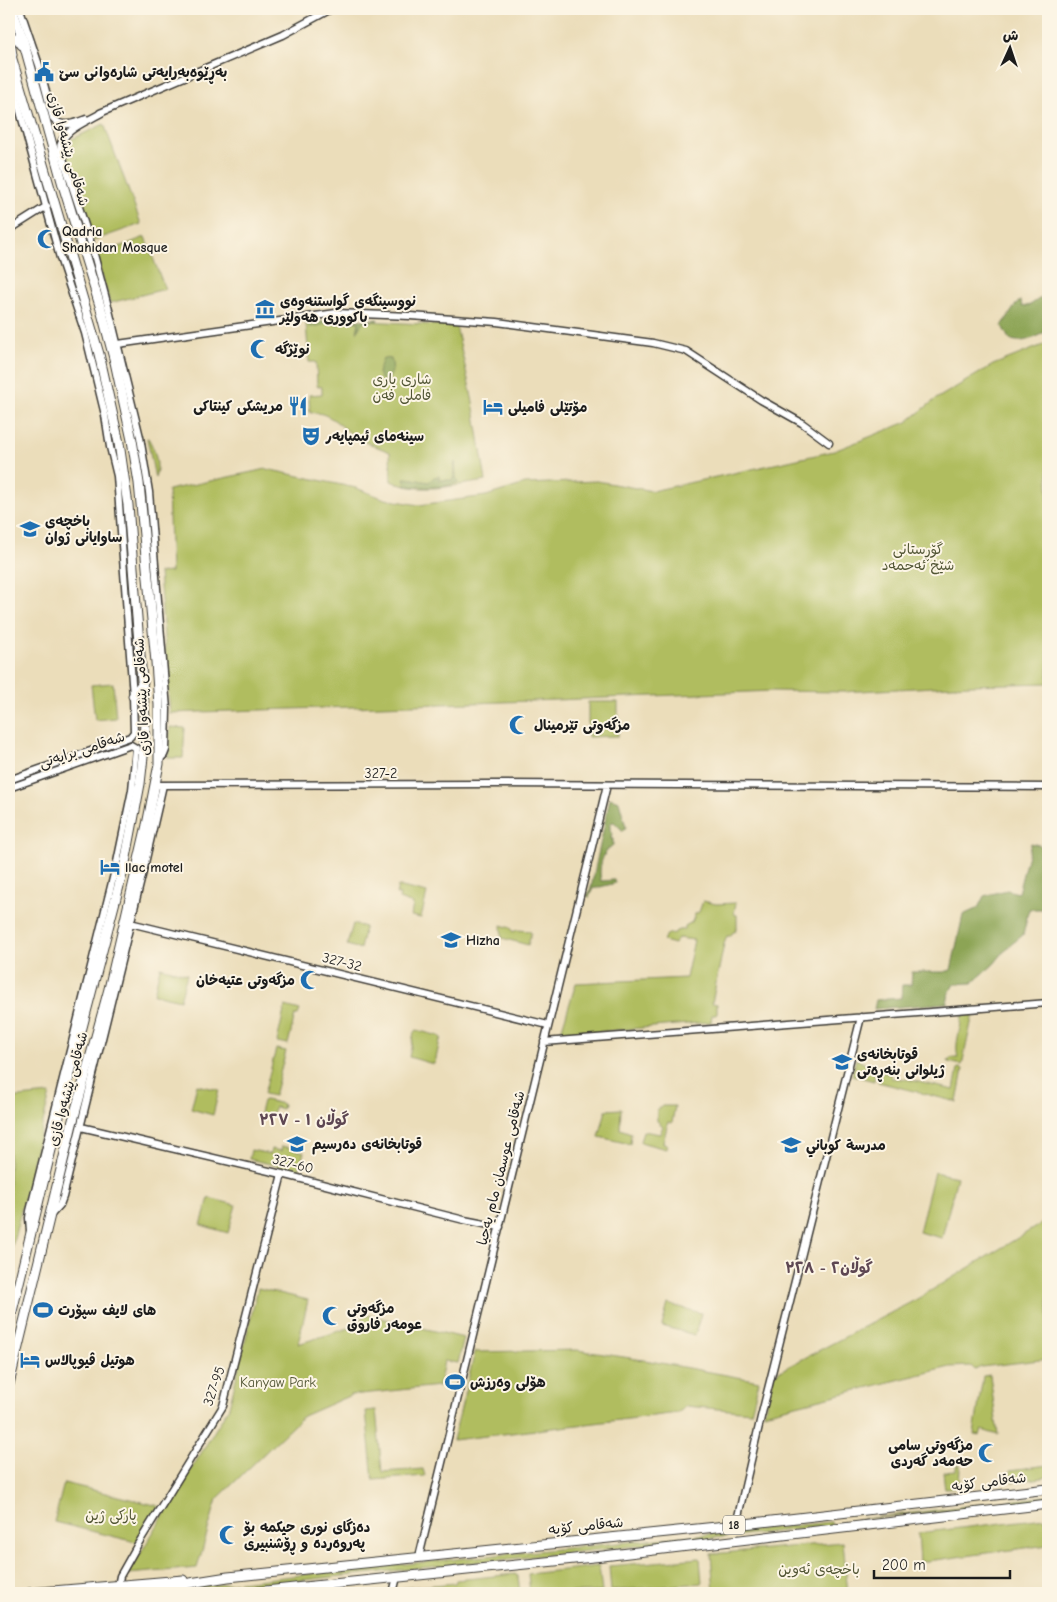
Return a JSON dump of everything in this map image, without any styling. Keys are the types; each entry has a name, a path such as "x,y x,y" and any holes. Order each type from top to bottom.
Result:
{"highway":[{"path":"9,21 12,17 11,9"},
{"name":"شەقامی پێشەوا قازی","path":"9,1384 59,1178 76,1125 99,1040 139,862 159,785 160,661 153,633 149,591 144,482 119,362 94,270 47,115 11,9"},
{"path":"11,68 10,42 11,38 15,37 19,40 32,68"},
{"name":"شەقامی پێشەوا قازی","path":"9,49 11,68 68,247 123,462 145,718 139,764 121,863 76,1038 52,1148 9,1324"},
{"path":"58,249 68,247"},
{"path":"132,565 140,593 145,594 149,591"},
{"path":"136,612 141,609 145,610 153,633"},
{"path":"133,696 143,682"},
{"path":"139,862 143,872"},
{"path":"63,1100 62,1121 65,1125 76,1125"},
{"path":"52,1148 55,1147 60,1151 59,1178"},
{"name":"شەقامی کۆیە","path":"127,1593 228,1577 736,1525 1048,1489"},
{"name":"شەقامی کۆیە","path":"245,1593 612,1555 1038,1505 1048,1506"},
{"path":"844,1512 847,1527"},
{"path":"28,1593 118,1586 165,1580 228,1577"}],"street":[{"path":"20,9 39,65 47,115 56,122 67,124 103,112 283,35 331,9"},
{"path":"67,184 60,149 62,139 103,112"},
{"path":"34,143 58,249 85,332 95,355 110,447 117,476 133,696"},
{"path":"9,230 47,206"},
{"path":"94,270 118,344 119,362"},
{"path":"118,344 336,314 410,316 497,322 653,343 686,351 761,400 802,423 829,444"},
{"path":"146,504 160,661"},
{"name":"شەقامی برایەتی","path":"9,788 132,735 134,730 133,696"},
{"name":"شەقامی برایەتی","path":"9,780 131,745 135,746 139,764"},
{"path":"118,961 143,872 159,785"},
{"name":"327-2","path":"159,785 1048,787"},
{"name":"شەقامی عوسمان مام یەحیا","path":"419,1557 606,785"},
{"name":"327-32","path":"130,922 548,1025"},
{"path":"544,1042 1048,1003"},
{"path":"736,1525 760,1420 861,1017"},
{"path":"30,1235 29,1216 61,1084 76,1038"},
{"path":"49,1217 55,1212 63,1197 76,1125"},
{"name":"327-60","path":"76,1125 464,1220 500,1227"},
{"name":"327-95","path":"118,1586 120,1576 138,1544 224,1406 282,1174"},
{"path":"9,1300 21,1275"},
{"path":"393,1593 397,1577"}],"green space":[{"path":"104,124 141,224 92,241 64,148 72,139"},
{"path":"145,237 165,289 110,303 96,256"},
{"path":"1048,293 1048,330 1024,341 1009,339 1002,326 1017,303 1021,301 1022,307 1030,305"},
{"path":"378,319 377,321 364,322 357,332 359,322 345,321 336,325 333,322 309,327 308,322"},
{"name":"شاری یاری فاملی فەن","path":"351,320 456,326 473,402 486,481 426,488 402,485 391,481 390,452 357,438 330,417 323,414 310,413 309,395 322,394 322,387 317,386 316,362 309,362 306,323"},
{"name":"گۆڕستانی شێخ ئەحمەد","path":"1048,343 1048,683 842,692 772,691 170,713 159,573 171,572 168,490 266,469 356,488 385,499 419,505 486,496 525,484 597,481 652,491 834,451 907,422 936,399 993,365"},
{"path":"383,358 391,359 392,362 392,370 387,381 381,379 378,373"},
{"path":"147,438 153,447 156,458 155,478"},
{"path":"455,462 456,478 459,482 440,487 406,486 404,478 429,482 434,477 439,476 439,480 453,480"},
{"path":"113,683 116,718 95,720 91,685"},
{"path":"588,702 618,702 618,736 588,737"},
{"path":"170,727 185,728 183,758 168,758"},
{"path":"610,798 619,801 626,827 623,831 614,822 610,823 613,845 604,856 600,876 601,881 614,880 616,883 592,889 589,898 587,896 591,888"},
{"path":"1031,843 1046,847 1044,860 1048,860 1048,909 1029,909 1023,935 1008,947 993,965 972,983 954,984 949,993 947,1003 874,1009 876,1000 901,998 902,985 911,985 912,972 944,972 951,970 963,915 978,908 984,896 1007,890 1018,893"},
{"path":"398,886 427,893 421,918 411,916 413,904 399,899 400,895 396,894"},
{"path":"703,901 716,904 736,903 734,914 737,915 736,931 731,936 727,936 724,944 712,1003 717,1004 717,1015 712,1015 711,1022 560,1035 576,983 686,978 694,940 678,938 674,944 663,941 667,935 685,929 685,926 692,922 695,914 699,912"},
{"path":"353,924 365,927 360,949 347,945"},
{"path":"501,925 511,928 513,932 517,930 530,931 528,945 502,938"},
{"path":"160,967 187,974 180,1000 154,994"},
{"path":"285,1006 300,1010 298,1015 295,1015 288,1044 277,1042"},
{"path":"973,1014 962,1065 948,1062 950,1058 958,1058 957,1042 962,1015"},
{"path":"416,1030 439,1036 442,1039 440,1040 435,1063 409,1057"},
{"path":"276,1049 286,1051 274,1096 264,1094"},
{"path":"856,1059 875,1069 874,1081 852,1075"},
{"path":"958,1068 963,1069 957,1102 878,1082 880,1072 891,1074 891,1078 901,1078 954,1090"},
{"path":"197,1085 219,1090 213,1115 191,1109"},
{"path":"50,1094 9,1259 9,1098"},
{"path":"263,1101 283,1104 282,1109 275,1107 270,1116 260,1113"},
{"path":"662,1106 675,1106 672,1123 668,1122 663,1143 667,1144 666,1149 640,1142 643,1131 660,1134 663,1126 657,1121 657,1110"},
{"path":"621,1109 620,1129 631,1133 630,1144 599,1137 606,1110"},
{"path":"282,1146 304,1152 299,1171 249,1159 251,1150 270,1154 271,1149 281,1151"},
{"path":"934,1172 957,1177 942,1238 919,1232"},
{"path":"209,1198 236,1205 228,1233 201,1225"},
{"path":"1044,1222 1048,1223 1048,1359 981,1367 975,1370 971,1366 950,1367 764,1413 774,1374 917,1299"},
{"name":"Kanyaw Park","path":"258,1288 308,1300 298,1344 355,1326 356,1319 362,1320 364,1314 464,1338 458,1363 444,1361 439,1386 351,1395 303,1416 217,1499 197,1568 128,1574 229,1407"},
{"path":"668,1304 701,1313 695,1335 662,1326"},
{"path":"577,1350 759,1381 751,1412 686,1406 678,1413 453,1440 475,1352"},
{"path":"990,1375 998,1435 982,1430 980,1435 974,1434 983,1376"},
{"path":"376,1410 382,1472 423,1469 425,1476 373,1480 366,1411"},
{"path":"960,1465 959,1488 945,1489 943,1472 956,1471 956,1466"},
{"path":"1048,1465 1048,1477 1012,1482 1010,1470"},
{"name":"پارکی ژین","path":"64,1483 159,1506 136,1542 54,1522"},
{"path":"1048,1496 1048,1501 856,1520"},
{"path":"1045,1518 1048,1527 1048,1545 920,1562 918,1533"},
{"path":"831,1522 832,1526 175,1593 159,1593 335,1571"},
{"name":"باخچەی ئەوین","path":"843,1542 848,1593 714,1593 711,1554"},
{"path":"700,1558 702,1583 611,1591 609,1566"},
{"path":"599,1566 602,1592 530,1593 528,1574"},
{"path":"515,1574 518,1576 520,1593 402,1593 403,1588"}],"place":[{"name":"بەڕێوەبەرایەتی شارەوانی سێ","path":"44,72"},
{"name":"Qadria Shahidan Mosque","path":"47,239"},
{"name":"نووسینگەی گواستنەوەی باکووری هەولێر","path":"265,309"},
{"name":"نوێژگە","path":"260,349"},
{"name":"مریشکی کینتاکی","path":"298,406"},
{"name":"مۆتێلی فامیلی","path":"493,407"},
{"name":"سینەمای ئیمپایەر","path":"311,436"},
{"name":"باخچەی ساوایانی ژوان","path":"30,529"},
{"name":"مزگەوتی تێرمینال","path":"519,725"},
{"name":"llac motel","path":"110,867"},
{"name":"Hizha","path":"451,940"},
{"name":"مزگەوتی عتیەخان","path":"310,980"},
{"name":"قوتابخانەی ژیلوانی بنەڕەتی","path":"842,1062"},
{"name":"قوتابخانەی دەرسیم","path":"297,1144"},
{"name":"مدرسة كوباني","path":"791,1145"},
{"name":"های لایف سپۆرت","path":"43,1310"},
{"name":"مزگەوتی عومەر فاروق","path":"332,1316"},
{"name":"هوتیل ڤیوپالاس","path":"30,1360"},
{"name":"هۆلی وەرزش","path":"455,1382"},
{"name":"مزگەوتی سامی حەمەد گەردی","path":"988,1453"},
{"name":"دەزگای نوری حیکمە بۆ پەروەردە و ڕۆشنبیری","path":"229,1535"}],"district":[{"name":"گوڵان ١ - ٣٢٧","path":"304,1120"},
{"name":"گوڵان٢ - ٣٢٨","path":"829,1268"}]}
